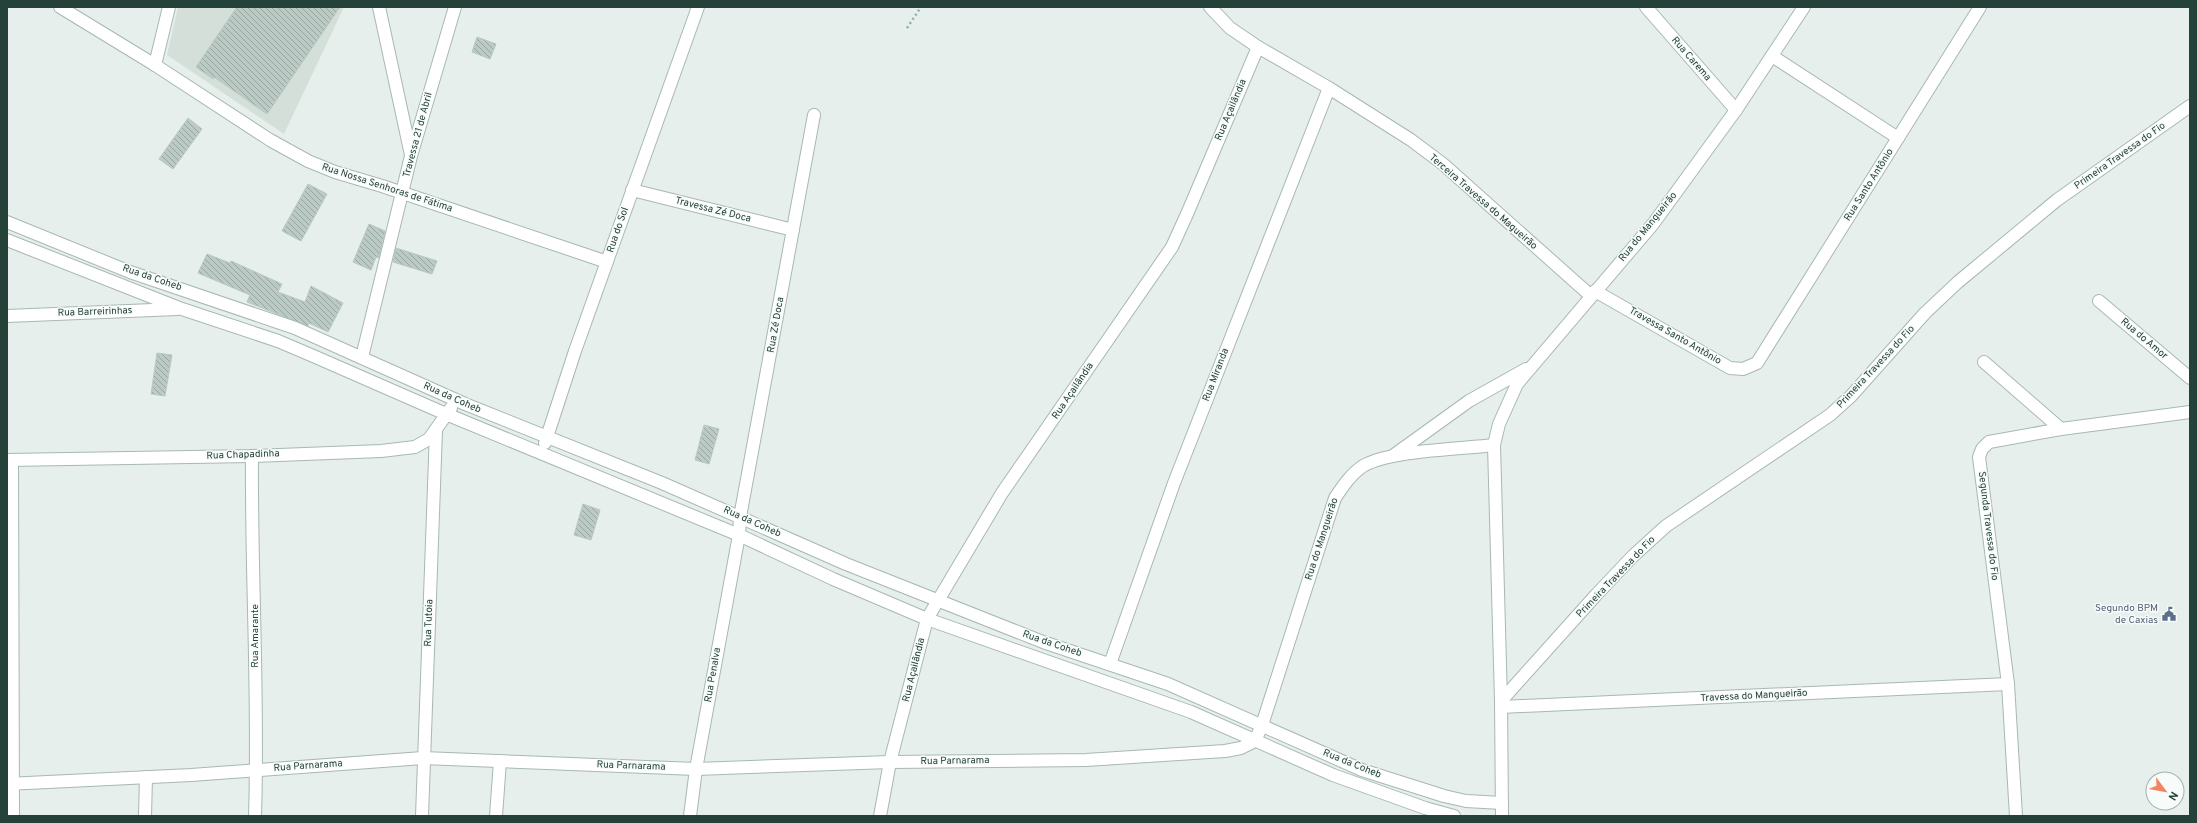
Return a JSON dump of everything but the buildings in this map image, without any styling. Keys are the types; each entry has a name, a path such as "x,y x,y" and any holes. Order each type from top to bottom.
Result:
{"street":[{"name":"Rua Nossa Senhoras de Fátima","path":"60,7 154,65 270,140 308,161 335,172 403,193 607,262"},
{"path":"154,65 169,7"},
{"path":"379,7 411,156"},
{"name":"Travessa 21 de Abril","path":"362,357 411,156 455,7"},
{"name":"Rua do Sol","path":"542,454 546,437 632,190 698,7"},
{"path":"1210,7 1230,28 1258,47 1329,88"},
{"name":"Rua Carema","path":"1646,7 1736,110"},
{"name":"Rua Santo Antônio","path":"1757,362 1980,7"},
{"name":"Rua do Mangueirão","path":"1502,816 1501,704 1494,445 1499,424 1507,402 1517,384 1653,224 1736,110 1772,56 1799,10"},
{"name":"Rua Açailândia","path":"880,816 890,762 927,619 1002,494 1172,247 1258,47"},
{"path":"1772,56 1898,138"},
{"name":"Terceira Travessa do Magueirão","path":"1329,88 1410,140 1443,164 1593,294"},
{"name":"Rua Miranda","path":"1110,664 1174,483 1329,88"},
{"name":"Primeira Travessa do Fio","path":"1501,704 1596,595 1633,556 1666,526 1830,415 1851,396 1925,314 1958,282 2057,200 2190,106"},
{"name":"Rua Zé Doca","path":"739,535 740,517 814,115"},
{"name":"Travessa Zé Doca","path":"632,190 793,230"},
{"name":"Rua da Coheb","path":"7,222 130,272 258,314 362,357 456,400 662,483 846,564 1043,642 1168,684 1362,770 1444,796 1466,801 1502,803"},
{"name":"Rua da Coheb","path":"7,240 182,309 278,341 446,414 739,535 833,579 927,619 1191,712 1333,775 1424,808 1454,816"},
{"name":"Travessa Santo Antônio","path":"1593,294 1730,368 1743,369 1757,362"},
{"name":"Rua do Amor","path":"2099,301 2190,378"},
{"name":"Rua Barreirinhas","path":"7,316 182,309"},
{"path":"1984,362 2061,429"},
{"path":"1393,455 1469,400 1533,366"},
{"name":"Rua Chapadinha","path":"9,460 252,456 381,451 415,447 429,439 436,431 456,400"},
{"name":"Segunda Travessa do Fio","path":"2016,816 2008,684 1979,457 1982,449 1989,442 2061,429 2190,412"},
{"name":"Rua Tutoia","path":"422,816 436,431"},
{"name":"Rua do Mangueirão","path":"1255,741 1262,725 1335,498 1345,482 1364,466 1393,455 1494,445"},
{"name":"Rua Amarante","path":"252,456 257,769 255,816"},
{"path":"9,460 10,784 13,816"},
{"name":"Rua Penalva","path":"690,816 696,769 739,535"},
{"name":"Travessa do Mangueirão","path":"1501,704 2008,684"},
{"name":"Rua Parnarama","path":"10,784 146,777 423,758 696,769 890,762 1086,760 1182,755 1225,751 1241,748 1255,741"},
{"path":"496,816 500,761"},
{"path":"145,816 146,777"}],"path":[{"path":"907,28 921,7"}],"shaded area":[{"path":"178,7 344,7 284,134 167,55"}],"place":[{"name":"Segundo BPM de Caxias","path":"2169,614"}]}
